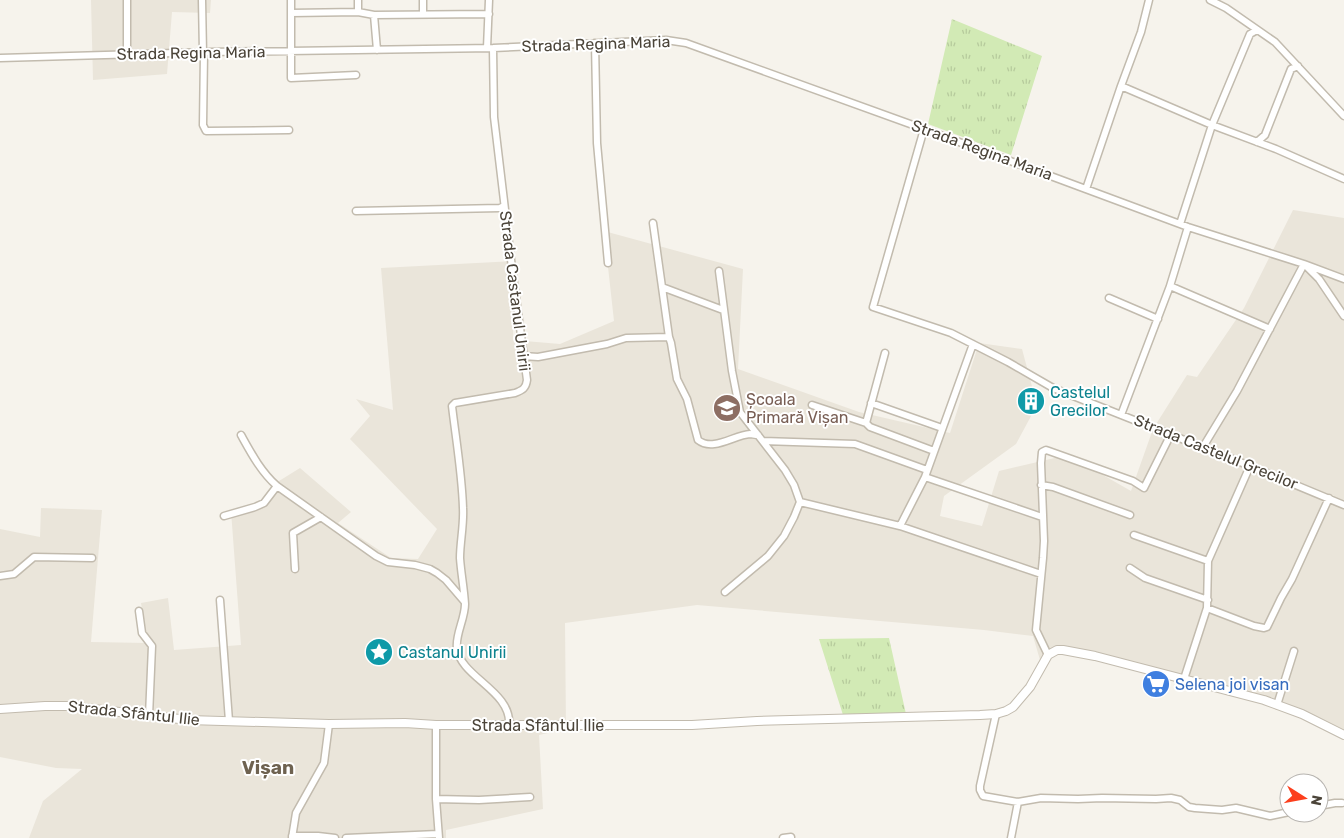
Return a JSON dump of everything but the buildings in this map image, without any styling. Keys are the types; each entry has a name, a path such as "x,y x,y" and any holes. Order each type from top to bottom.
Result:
{"street":[{"path":"127,0 127,55"},
{"path":"202,0 203,125 206,131 289,130"},
{"path":"291,0 291,78 356,75"},
{"path":"358,0 358,12"},
{"path":"423,0 423,13"},
{"name":"Strada Castanul Unirii","path":"489,0 494,117 527,380 524,389 515,393 455,403 452,406 461,476 463,511 460,557 465,610 456,643 458,655 467,668 493,691 500,701 506,711 509,721 508,725"},
{"path":"1086,189 1141,32 1149,0"},
{"path":"1210,0 1226,8 1276,42 1344,116"},
{"path":"291,13 489,14"},
{"path":"374,14 377,50"},
{"path":"1180,224 1212,125 1250,34 1257,30"},
{"name":"Strada Regina Maria","path":"0,58 490,48 666,40 686,42 1188,227 1304,264 1319,279 1344,316"},
{"path":"596,43 597,143 608,263"},
{"path":"1257,142 1265,135 1291,69 1298,66"},
{"path":"1121,86 1344,179"},
{"name":"Strada Castelul Grecilor","path":"924,129 873,307 951,333 1008,362 1053,388 1344,505"},
{"path":"356,211 500,208 504,206"},
{"path":"653,223 669,337 677,379 687,399 698,440 714,444 748,434 758,435"},
{"path":"1121,415 1170,286 1188,227"},
{"path":"1203,448 1237,391 1304,264 1344,279"},
{"path":"719,271 732,371 740,412 785,470 794,485 800,502 784,536 768,556 725,592"},
{"path":"1170,286 1270,329"},
{"path":"662,287 723,310"},
{"path":"1109,298 1158,319"},
{"path":"524,356 538,357 607,344 626,338 669,337"},
{"path":"900,526 926,474 972,344"},
{"path":"866,423 885,353"},
{"path":"871,403 942,428"},
{"path":"812,405 866,423 870,427 934,451"},
{"path":"1171,434 1144,488 1046,450 1042,452 1041,485 1044,558 1036,630 1048,655 1057,650 1078,652 1264,700 1302,714 1344,735"},
{"path":"241,435 255,460 268,478 277,486 376,556 388,562 422,566 437,573 457,592 464,602"},
{"path":"763,441 855,444 926,474 1042,517"},
{"path":"1184,679 1207,608 1208,561 1250,466"},
{"path":"1041,485 1053,487 1130,515"},
{"path":"224,516 255,507 264,502 270,498 277,486"},
{"path":"1207,608 1254,626 1267,627 1292,579 1329,498"},
{"path":"800,502 900,526 1041,574"},
{"path":"295,569 293,533 321,518"},
{"path":"1134,535 1208,561"},
{"path":"0,576 14,574 34,557 92,558"},
{"path":"1130,568 1145,578 1208,600"},
{"path":"220,600 229,721"},
{"path":"139,611 142,633 152,646 149,716"},
{"path":"1277,705 1294,651"},
{"name":"Strada Sfântul Ilie","path":"0,709 68,706 188,720 436,725 692,725 757,721 996,714 1006,712 1022,698 1048,655"},
{"path":"996,714 981,780 980,790 983,796 1018,802 1042,798 1171,798 1180,800 1189,807 1195,808 1222,810 1236,808 1270,816 1279,814"},
{"path":"329,724 324,763 296,813 292,837 318,836 334,838"},
{"path":"346,838 438,836 436,725"},
{"path":"436,799 479,800 530,797"},
{"path":"1011,838 1018,802"},
{"path":"1329,804 1342,803"}],"shaded area":[{"path":"91,0 211,0 210,13 172,12 167,74 93,80"},
{"path":"1293,210 1344,218 1344,739 1304,719 1271,706 1164,673 1058,653 1049,660 1040,660 1033,636 697,605 565,623 566,729 539,735 543,809 446,830 446,838 29,838 43,801 82,769 56,768 0,757 0,529 40,537 41,508 102,510 91,642 147,643 141,603 168,598 174,650 241,645 231,511 263,500 279,481 300,468 351,512 338,523 391,558 418,559 437,529 350,439 370,416 356,399 393,410 381,268 514,261 513,340 560,344 614,321 604,231 743,269 738,369 859,412 950,433 979,343 1022,349 1037,405 1016,444 944,496 940,516 982,526 999,471 1059,457 1096,471 1131,491 1153,429 1187,375 1197,377 1244,308"}],"green space":[{"path":"952,19 1042,56 1011,155 928,124"},
{"path":"889,638 906,714 843,715 819,639"}],"place":[{"name":"Castelul Grecilor","path":"1031,401"},
{"name":"Școala Primară Vișan","path":"727,408"},
{"name":"Castanul Unirii","path":"379,652"},
{"name":"Selena joi visan","path":"1156,684"}],"district":[{"name":"Vișan","path":"268,767"}]}
